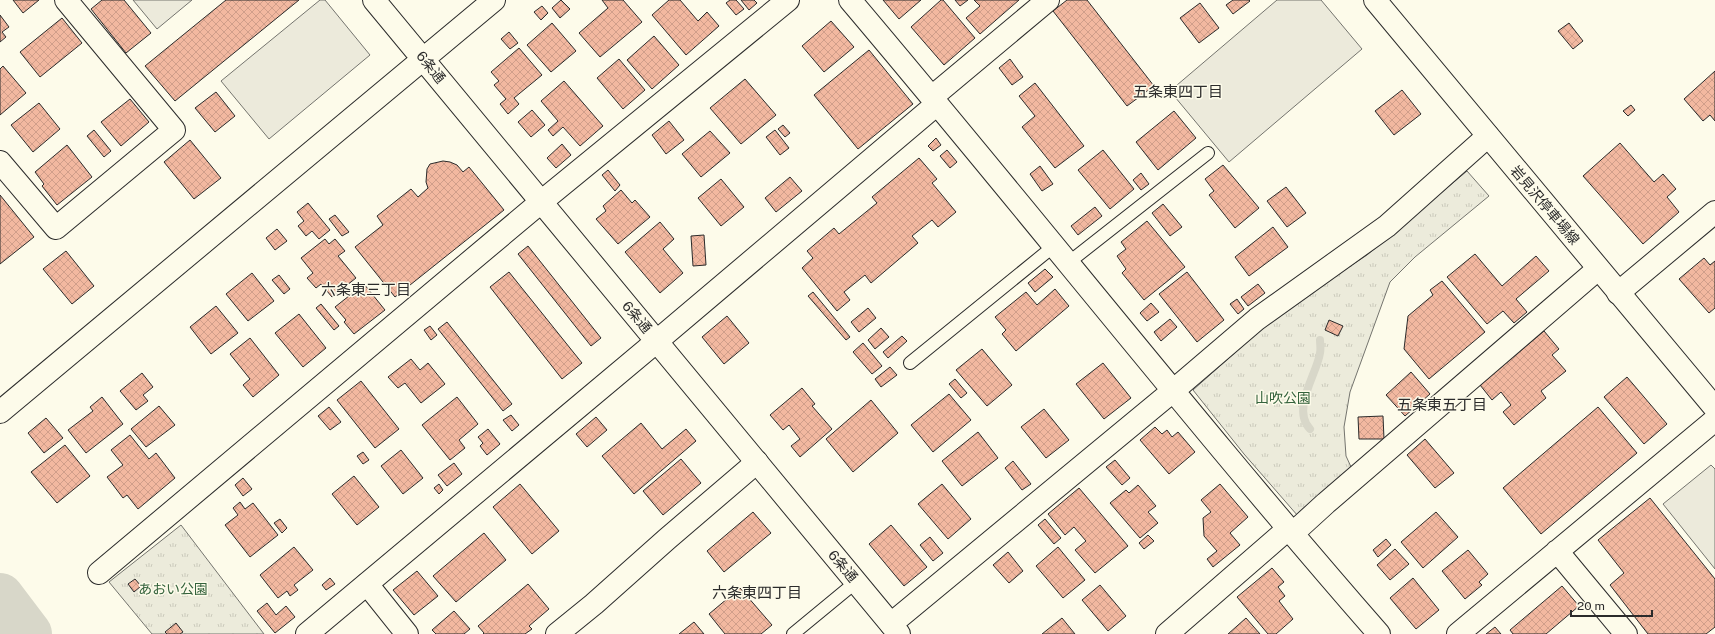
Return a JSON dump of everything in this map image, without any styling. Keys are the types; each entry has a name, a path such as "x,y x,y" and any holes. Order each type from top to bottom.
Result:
{"street":[{"path":"0,162 56,228 174,130 66,0"},
{"name":"6条通","path":"374,0 424,58 541,202 895,629"},
{"path":"0,412 494,0"},
{"path":"99,572 541,202 788,0"},
{"path":"850,0 1290,532 1380,634"},
{"path":"307,634 657,341 1048,0"},
{"name":"岩見沢停車場線","path":"1375,0 1715,408"},
{"path":"895,629 1257,319 1387,226 1488,136"},
{"path":"1618,293 1715,212"},
{"path":"1166,634 1326,503 1598,269"},
{"path":"1458,634 1715,420"},
{"path":"557,634 594,604 667,539 758,462"},
{"path":"1557,551 1626,634"},
{"path":"367,584 407,634"}],"lane":[{"path":"1068,262 1208,153"},
{"path":"910,363 1054,246"},
{"path":"793,634 856,582"}],"green space":[{"name":"山吹公園","path":"1467,171 1489,196 1415,257 1390,282 1350,392 1344,427 1346,456 1352,469 1298,516 1244,454 1193,390 1257,333 1303,297 1367,255"},
{"name":"あおい公園","path":"181,525 264,634 152,634 109,582"}],"shaded area":[{"path":"133,0 192,0 157,29"},
{"path":"320,0 325,0 370,55 269,139 221,81"},
{"path":"1277,0 1321,0 1362,49 1229,162 1170,91"},
{"path":"1711,465 1715,469 1715,569 1663,504"}],"building":[{"path":"13,0 39,0 23,13"},
{"path":"102,0 124,0 151,33 126,53 91,9"},
{"path":"226,0 299,0 175,101 145,66"},
{"path":"561,0 570,9 560,18 552,8"},
{"path":"602,0 623,0 642,22 600,57 579,33 608,8"},
{"path":"669,0 680,0 698,21 707,12 719,26 686,55 652,15"},
{"path":"730,0 736,0 744,9 736,15 726,3"},
{"path":"741,0 754,0 757,3 749,10"},
{"path":"883,0 921,0 899,19"},
{"path":"941,0 943,0 975,38 944,65 911,27"},
{"path":"955,0 968,0 960,6"},
{"path":"974,0 1019,0 980,34 966,18 980,6"},
{"path":"1067,0 1087,0 1154,86 1127,106 1053,11"},
{"path":"1233,0 1250,1 1233,14 1226,5"},
{"path":"1200,3 1219,28 1199,43 1180,18"},
{"path":"542,6 548,13 541,20 534,12"},
{"path":"0,15 9,27 2,32 6,37 0,42"},
{"path":"62,18 82,43 40,77 20,52"},
{"path":"831,21 854,47 824,72 802,46"},
{"path":"552,23 576,51 551,72 527,45"},
{"path":"1569,23 1583,41 1573,49 1558,31"},
{"path":"509,32 518,43 510,49 501,39"},
{"path":"654,36 679,65 652,89 627,60"},
{"path":"519,48 542,75 514,98 519,104 508,114 500,104 506,99 494,85 499,81 491,72"},
{"path":"869,50 913,104 858,149 814,95"},
{"path":"619,59 645,90 623,109 597,78"},
{"path":"1010,59 1023,77 1012,85 999,68"},
{"path":"3,66 26,93 0,115 0,69"},
{"path":"1715,71 1715,121 1710,115 1703,121 1684,99"},
{"path":"745,79 776,115 741,144 710,108"},
{"path":"564,81 603,126 580,146 563,127 553,136 548,130 558,121 541,101"},
{"path":"1035,83 1084,146 1055,168 1022,127 1035,116 1019,96"},
{"path":"1402,90 1421,114 1394,135 1375,111"},
{"path":"216,92 235,116 215,132 195,108"},
{"path":"130,99 149,122 121,146 101,122"},
{"path":"39,103 60,129 33,152 11,125"},
{"path":"1631,105 1635,110 1628,116 1623,111"},
{"path":"532,110 545,125 531,137 518,122"},
{"path":"1174,111 1196,138 1158,170 1136,142"},
{"path":"669,121 684,140 666,154 652,135"},
{"path":"783,125 790,133 785,137 778,129"},
{"path":"94,130 111,151 104,157 87,136"},
{"path":"775,130 789,148 780,155 766,137"},
{"path":"710,131 730,153 701,177 682,154"},
{"path":"936,138 941,145 933,151 928,146"},
{"path":"190,140 221,178 194,199 164,162"},
{"path":"1620,143 1654,182 1663,174 1676,189 1667,197 1679,212 1643,244 1583,176"},
{"path":"562,144 571,155 556,168 547,158"},
{"path":"67,145 92,177 57,205 42,186 44,184 35,172"},
{"path":"947,150 957,162 950,168 940,156"},
{"path":"1103,150 1134,189 1110,209 1078,170"},
{"path":"919,158 937,179 932,183 956,212 938,227 932,220 912,236 918,243 871,283 865,275 844,292 850,300 837,311 802,268 813,258 807,251 834,228 839,234 877,203 872,197"},
{"path":"443,161 457,165 463,172 469,167 504,210 395,297 355,247 383,225 377,216 411,189 418,197 428,188 426,182 427,169 430,164"},
{"path":"1223,165 1259,208 1235,228 1209,195 1214,191 1205,179"},
{"path":"1040,166 1053,184 1042,191 1030,174"},
{"path":"608,170 620,185 615,191 602,175"},
{"path":"1141,173 1149,184 1141,190 1133,180"},
{"path":"790,177 802,191 776,212 765,198"},
{"path":"721,179 744,207 721,226 698,198"},
{"path":"1286,187 1306,213 1287,227 1267,201"},
{"path":"621,190 632,203 635,200 650,217 618,244 596,219 606,211 603,206"},
{"path":"0,195 34,237 0,264"},
{"path":"308,203 330,230 319,239 312,231 306,236 298,226 304,221 297,212"},
{"path":"1163,204 1182,227 1170,236 1152,213"},
{"path":"1095,207 1102,216 1078,235 1071,226"},
{"path":"335,215 349,232 342,236 329,219"},
{"path":"1147,221 1185,267 1144,300 1122,273 1126,269 1117,256 1126,249 1121,242"},
{"path":"660,222 674,239 663,249 683,273 660,293 625,252"},
{"path":"1273,227 1288,247 1249,276 1235,257"},
{"path":"277,229 287,241 275,250 266,238"},
{"path":"704,235 706,265 693,266 691,236"},
{"path":"325,239 329,244 335,239 345,251 338,256 356,278 332,297 321,284 316,288 307,278 313,273 301,258"},
{"path":"528,246 601,338 591,346 518,254"},
{"path":"66,251 94,286 72,304 43,269"},
{"path":"1475,254 1502,286 1536,256 1549,271 1516,299 1527,312 1514,323 1503,311 1487,324 1447,277"},
{"path":"1704,258 1710,265 1715,261 1715,308 1709,313 1679,279"},
{"path":"1045,269 1053,277 1035,292 1028,283"},
{"path":"509,272 582,363 562,379 490,287"},
{"path":"1187,272 1224,320 1197,342 1159,294"},
{"path":"252,273 274,301 248,321 226,294"},
{"path":"279,275 290,289 284,294 272,280"},
{"path":"1442,281 1485,332 1429,379 1404,349 1408,316 1433,295 1430,290"},
{"path":"364,284 385,310 354,334 344,322 346,320 335,307"},
{"path":"1258,284 1265,293 1248,306 1241,297"},
{"path":"1055,289 1069,306 1016,351 1002,334 1006,330 995,317 1026,292 1037,305"},
{"path":"813,292 850,337 846,340 808,296"},
{"path":"1237,299 1244,309 1238,314 1230,304"},
{"path":"1151,303 1159,312 1147,321 1140,313"},
{"path":"321,304 339,326 334,330 316,308"},
{"path":"216,306 238,333 211,354 190,327"},
{"path":"868,308 876,318 859,332 851,322"},
{"path":"299,314 326,348 303,367 275,333"},
{"path":"727,316 749,343 724,364 702,337"},
{"path":"1170,319 1177,327 1161,341 1154,332"},
{"path":"1329,320 1343,326 1338,336 1325,330"},
{"path":"447,322 512,404 503,411 438,329"},
{"path":"430,326 437,335 431,340 424,330"},
{"path":"881,328 889,337 875,349 868,340"},
{"path":"1544,331 1559,349 1552,355 1566,371 1541,391 1546,398 1514,425 1503,412 1511,405 1501,392 1492,400 1480,385"},
{"path":"902,336 907,341 888,358 883,352"},
{"path":"250,338 279,375 253,397 243,385 250,379 230,354"},
{"path":"863,343 882,366 872,374 853,352"},
{"path":"982,349 1012,385 987,406 956,370"},
{"path":"411,359 420,370 428,363 445,384 421,403 405,383 398,388 388,377"},
{"path":"1103,363 1131,398 1104,419 1076,384"},
{"path":"890,367 897,375 881,387 875,379"},
{"path":"1411,372 1430,394 1405,416 1386,395"},
{"path":"142,373 153,387 143,395 148,401 136,410 120,391"},
{"path":"1627,377 1667,424 1644,444 1604,397"},
{"path":"955,379 967,393 961,398 949,384"},
{"path":"361,381 399,429 375,448 337,400"},
{"path":"802,388 815,404 812,406 832,429 800,457 791,446 800,439 789,425 783,430 770,415"},
{"path":"949,394 971,420 933,452 911,425"},
{"path":"102,397 123,424 86,453 68,430 93,411 90,407"},
{"path":"457,397 478,424 459,440 465,448 450,460 422,425"},
{"path":"871,400 898,433 853,472 826,439"},
{"path":"159,406 175,425 146,447 131,429"},
{"path":"329,407 341,422 330,430 318,416"},
{"path":"1598,407 1637,453 1541,534 1503,488"},
{"path":"1044,409 1069,440 1046,458 1021,427"},
{"path":"511,415 519,425 512,431 503,420"},
{"path":"1383,416 1384,439 1359,439 1358,417"},
{"path":"596,417 607,430 587,447 576,434"},
{"path":"46,418 63,438 44,453 28,433"},
{"path":"641,423 662,449 686,429 696,441 634,494 602,456"},
{"path":"1155,427 1162,434 1167,430 1172,437 1178,432 1195,452 1169,474 1140,440"},
{"path":"488,429 500,444 487,455 480,446 483,443 478,437"},
{"path":"978,432 998,458 962,486 942,461"},
{"path":"130,435 149,459 156,453 175,478 138,509 127,495 123,498 107,477 123,465 111,450"},
{"path":"1425,439 1454,473 1435,488 1407,455"},
{"path":"65,445 90,476 57,503 31,472"},
{"path":"401,450 423,478 403,494 381,466"},
{"path":"363,452 369,460 363,464 357,456"},
{"path":"681,459 701,483 663,515 643,491"},
{"path":"1115,460 1130,478 1122,485 1106,467"},
{"path":"1013,461 1031,484 1022,490 1005,468"},
{"path":"454,463 462,474 447,486 438,475"},
{"path":"354,476 379,507 357,525 332,494"},
{"path":"243,478 252,489 243,496 235,485"},
{"path":"439,484 443,490 439,494 434,488"},
{"path":"520,484 559,531 532,554 493,507"},
{"path":"942,484 971,519 948,539 918,504"},
{"path":"1220,484 1248,517 1230,533 1240,545 1213,567 1207,559 1217,551 1204,536 1203,518 1211,512 1201,500"},
{"path":"1138,485 1156,506 1148,512 1158,523 1140,538 1110,503 1126,490 1129,493"},
{"path":"1079,488 1128,546 1095,573 1075,550 1086,541 1074,527 1065,535 1048,514"},
{"path":"1650,498 1715,579 1715,627 1706,634 1648,634 1610,585 1624,573 1598,540"},
{"path":"240,502 245,509 253,503 278,535 250,557 225,525 238,515 233,508"},
{"path":"753,512 771,533 724,572 707,551"},
{"path":"1436,512 1458,537 1423,568 1401,542"},
{"path":"280,519 287,528 282,533 274,523"},
{"path":"1045,519 1061,538 1054,544 1038,525"},
{"path":"891,525 927,567 904,586 869,544"},
{"path":"484,533 506,560 456,602 433,576"},
{"path":"1148,535 1154,541 1144,549 1139,543"},
{"path":"930,537 943,553 933,561 920,545"},
{"path":"1386,539 1391,545 1378,557 1373,550"},
{"path":"294,547 313,570 294,585 298,590 290,596 287,591 278,598 260,575"},
{"path":"1058,547 1085,580 1063,598 1036,566"},
{"path":"1395,549 1409,564 1390,580 1377,565"},
{"path":"1468,550 1488,574 1479,582 1482,585 1465,599 1442,571"},
{"path":"1008,552 1023,571 1009,583 993,565"},
{"path":"1272,568 1284,582 1278,587 1285,596 1279,601 1293,619 1276,634 1268,634 1237,597"},
{"path":"417,571 438,596 414,615 393,590"},
{"path":"330,578 335,584 326,590 322,585"},
{"path":"1413,578 1439,610 1416,629 1390,598"},
{"path":"135,579 141,586 134,592 128,584"},
{"path":"528,584 549,609 529,626 532,629 525,634 483,634 484,633 478,626"},
{"path":"1100,585 1126,616 1108,631 1082,600"},
{"path":"1562,586 1579,606 1546,634 1513,634 1510,630"},
{"path":"740,588 772,625 761,634 725,634 709,614"},
{"path":"267,603 276,615 286,606 295,617 275,633 257,611"},
{"path":"454,611 470,629 464,634 436,634 432,630"},
{"path":"1062,618 1075,634 1042,634"},
{"path":"1246,618 1260,634 1228,634"},
{"path":"694,622 704,634 679,634"},
{"path":"176,623 183,632 180,634 167,634 165,632"},
{"path":"1495,627 1501,634 1486,634"}],"waterway":[{"path":"1310,429 1305,421 1303,412 1304,402 1318,361 1320,340"},
{"path":"0,597 28,634"}],"district":[{"name":"五条東四丁目","path":"1178,91"},
{"name":"六条東三丁目","path":"366,289"},
{"name":"五条東五丁目","path":"1442,404"},
{"name":"六条東四丁目","path":"757,592"}]}
